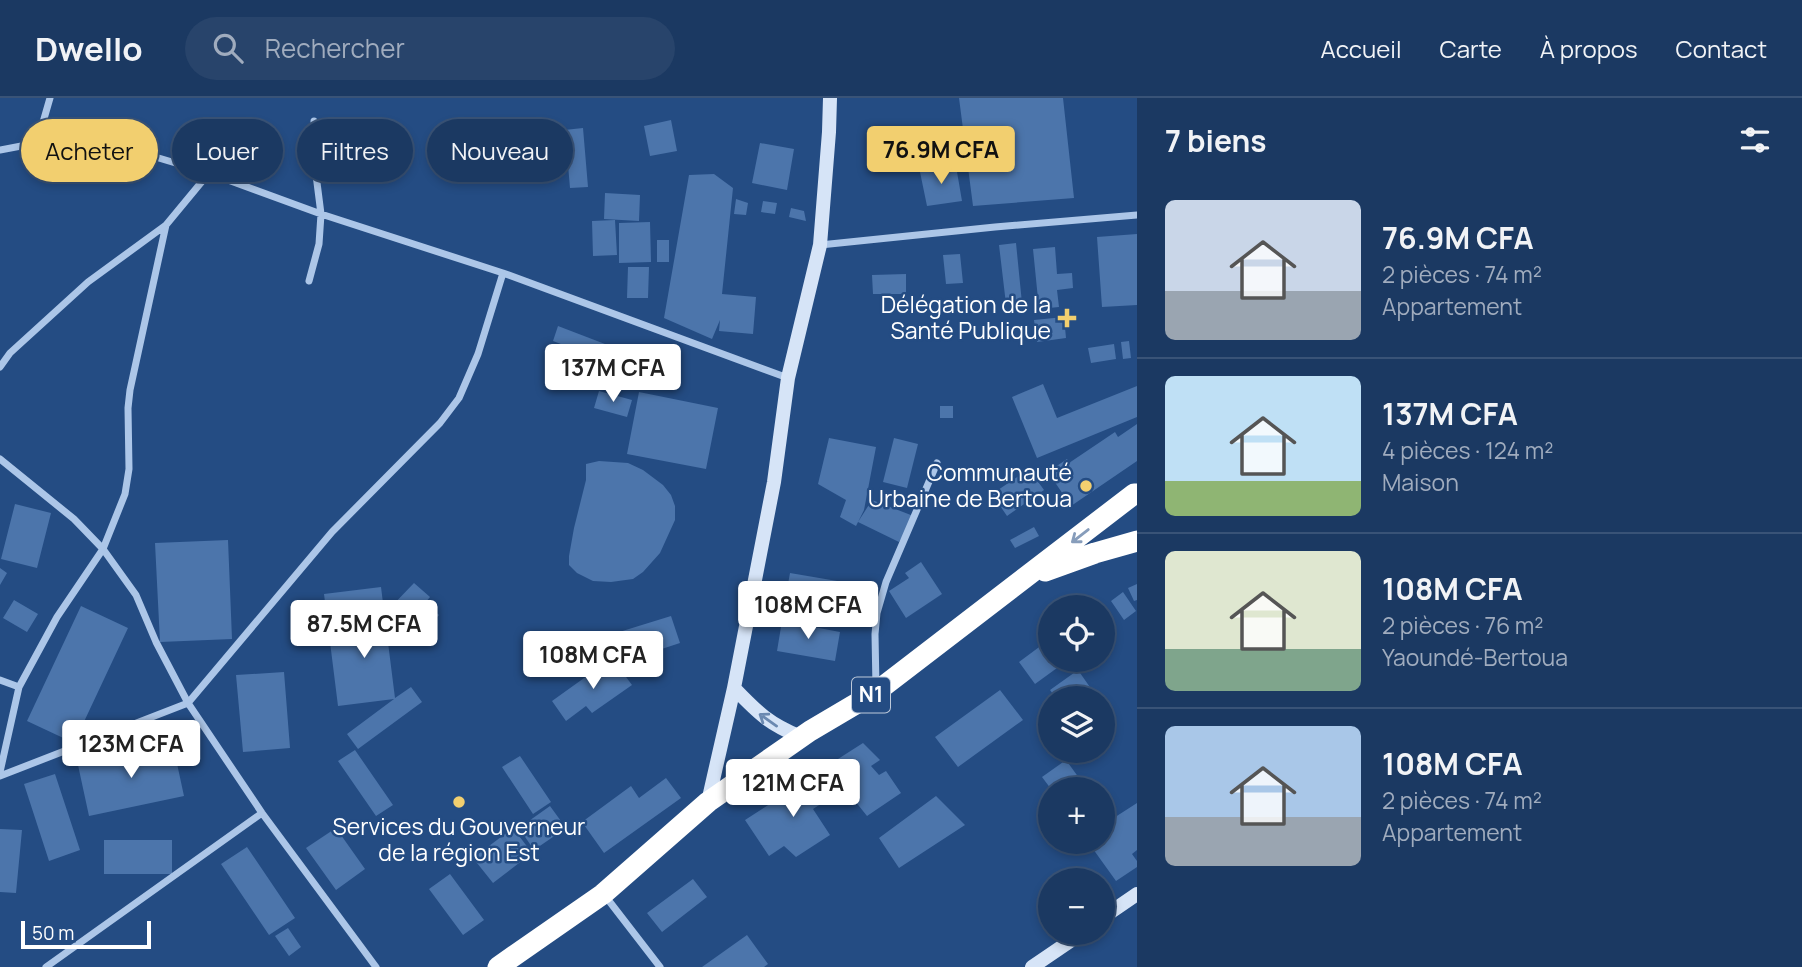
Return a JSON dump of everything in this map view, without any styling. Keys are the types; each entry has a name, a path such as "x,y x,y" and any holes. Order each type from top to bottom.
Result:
{"highway":[{"name":"N1","path":"498,967 603,894 708,802 810,731 876,692 1136,497"},
{"name":"N1","path":"1026,578 1137,541"}],"main road":[{"path":"708,802 734,688 774,482 788,378 820,245 830,98"},
{"path":"734,688 759,714 779,728 801,737 810,731"},
{"path":"1115,909 1137,894"},
{"path":"1032,967 1064,945"}],"street":[{"path":"44,119 50,98"},
{"path":"0,150 21,147"},
{"path":"0,367 10,353 88,282 166,225 202,182"},
{"path":"234,182 321,214 503,272 788,378"},
{"path":"309,281 319,244 321,214 317,182"},
{"path":"820,245 1137,215"},
{"path":"0,774 19,687 57,617 103,549 125,494 129,469 130,390 166,225"},
{"path":"0,774 188,703 332,532 440,423 459,398 478,354 503,272"},
{"path":"0,459 74,519 103,549 136,595 156,642 188,703 262,813 376,967"},
{"path":"876,692 877,613 886,582 937,463"},
{"path":"0,680 19,687"},
{"path":"46,967 262,813"},
{"path":"603,894 660,967"}],"building":[{"path":"959,98 1063,98 1074,198 973,206"},
{"path":"671,120 677,151 650,156 644,126"},
{"path":"583,128 588,187 570,188 569,182 573,182 573,129"},
{"path":"760,143 794,149 787,190 752,183"},
{"path":"956,166 962,201 927,206 920,172"},
{"path":"714,174 733,188 722,294 756,297 753,334 719,331 720,320 712,339 664,318 689,175"},
{"path":"605,193 640,195 639,221 604,219"},
{"path":"736,199 748,203 746,215 734,214"},
{"path":"763,201 777,203 775,214 761,212"},
{"path":"791,208 804,211 806,221 789,217"},
{"path":"615,220 617,255 593,256 592,221"},
{"path":"650,222 651,262 619,263 619,223"},
{"path":"1137,234 1137,305 1102,307 1097,237"},
{"path":"657,240 669,240 669,262 657,262"},
{"path":"1016,243 1022,303 1006,304 999,245"},
{"path":"1055,247 1057,274 1072,273 1073,288 1057,290 1059,307 1039,309 1033,249"},
{"path":"960,254 963,283 946,284 943,255"},
{"path":"628,267 649,267 648,298 627,298"},
{"path":"906,274 906,294 873,294 872,275"},
{"path":"1064,317 1066,338 1037,342 1034,320"},
{"path":"558,326 631,354 625,370 606,363 598,384 570,374 579,351 553,341"},
{"path":"1129,341 1131,358 1123,359 1121,342"},
{"path":"1114,344 1116,359 1091,363 1088,348"},
{"path":"1043,384 1057,418 1137,386 1137,417 1037,458 1012,397"},
{"path":"599,391 632,400 627,417 594,408"},
{"path":"639,392 718,408 706,469 627,454"},
{"path":"940,406 953,406 953,418 940,418"},
{"path":"1137,424 1137,461 1071,506 1048,472 1067,459 1069,463 1115,432 1118,437"},
{"path":"829,438 876,447 864,510 856,526 840,517 846,500 818,484"},
{"path":"894,438 918,444 907,488 883,482"},
{"path":"599,461 628,463 643,470 663,485 675,506 675,520 660,553 633,579 593,581 577,573 569,565 574,528 586,480 586,464"},
{"path":"1029,469 1044,490 1007,516 992,494"},
{"path":"872,500 916,517 899,542 858,522"},
{"path":"15,504 51,513 37,568 1,559"},
{"path":"1034,527 1039,536 1015,548 1010,540"},
{"path":"228,540 232,639 160,642 155,543"},
{"path":"921,562 942,594 906,618 889,591 909,578 905,573"},
{"path":"0,568 7,573 0,585"},
{"path":"790,573 837,581 831,620 783,612"},
{"path":"414,583 430,597 425,603 439,615 419,636 389,609"},
{"path":"1137,584 1137,600 1134,601 1128,588"},
{"path":"381,587 395,698 411,687 422,702 358,749 347,734 394,699 338,706 324,594"},
{"path":"1123,592 1136,611 1124,620 1115,607 1115,598"},
{"path":"14,600 38,614 27,632 3,618"},
{"path":"81,606 128,628 74,743 27,721"},
{"path":"671,616 680,643 625,661 616,633"},
{"path":"782,621 840,632 835,661 777,651"},
{"path":"1038,648 1038,672 1052,672 1035,684 1019,662"},
{"path":"612,658 632,685 592,713 586,706 566,721 552,701"},
{"path":"284,672 290,748 243,752 236,675"},
{"path":"1075,672 1079,672 1089,686 1056,686"},
{"path":"1000,690 1023,720 958,767 935,737"},
{"path":"863,743 880,760 871,766 879,775 886,771 901,793 867,816 827,766"},
{"path":"173,745 184,796 89,816 78,765"},
{"path":"355,750 393,805 376,816 338,761"},
{"path":"520,756 551,802 533,814 502,767"},
{"path":"1062,763 1068,763 1078,777 1042,777"},
{"path":"818,773 833,796 813,809 830,835 796,857 784,846 769,856 745,820"},
{"path":"55,774 80,850 49,861 24,784"},
{"path":"666,778 681,798 604,853 582,822 631,786 639,798"},
{"path":"936,796 965,825 899,868 879,838"},
{"path":"1137,803 1137,850 1132,854 1137,861 1137,867 1116,881 1115,868 1107,868 1097,854 1115,854 1115,817"},
{"path":"550,806 566,828 534,850 519,828"},
{"path":"336,828 365,869 336,890 306,848"},
{"path":"513,828 532,853 493,883 473,858"},
{"path":"0,829 22,830 16,893 0,892"},
{"path":"104,840 172,840 172,874 104,874"},
{"path":"247,847 295,918 269,935 221,864"},
{"path":"450,874 484,920 463,935 429,889"},
{"path":"693,879 707,897 662,932 647,913"},
{"path":"288,928 301,947 289,956 275,936"},
{"path":"747,935 768,964 764,967 702,967"}],"place":[{"name":"Délégation de la Santé Publique","path":"1067,318"},
{"name":"Communauté Urbaine de Bertoua","path":"1086,486"},
{"name":"Services du Gouverneur de la région Est","path":"459,802"}]}
